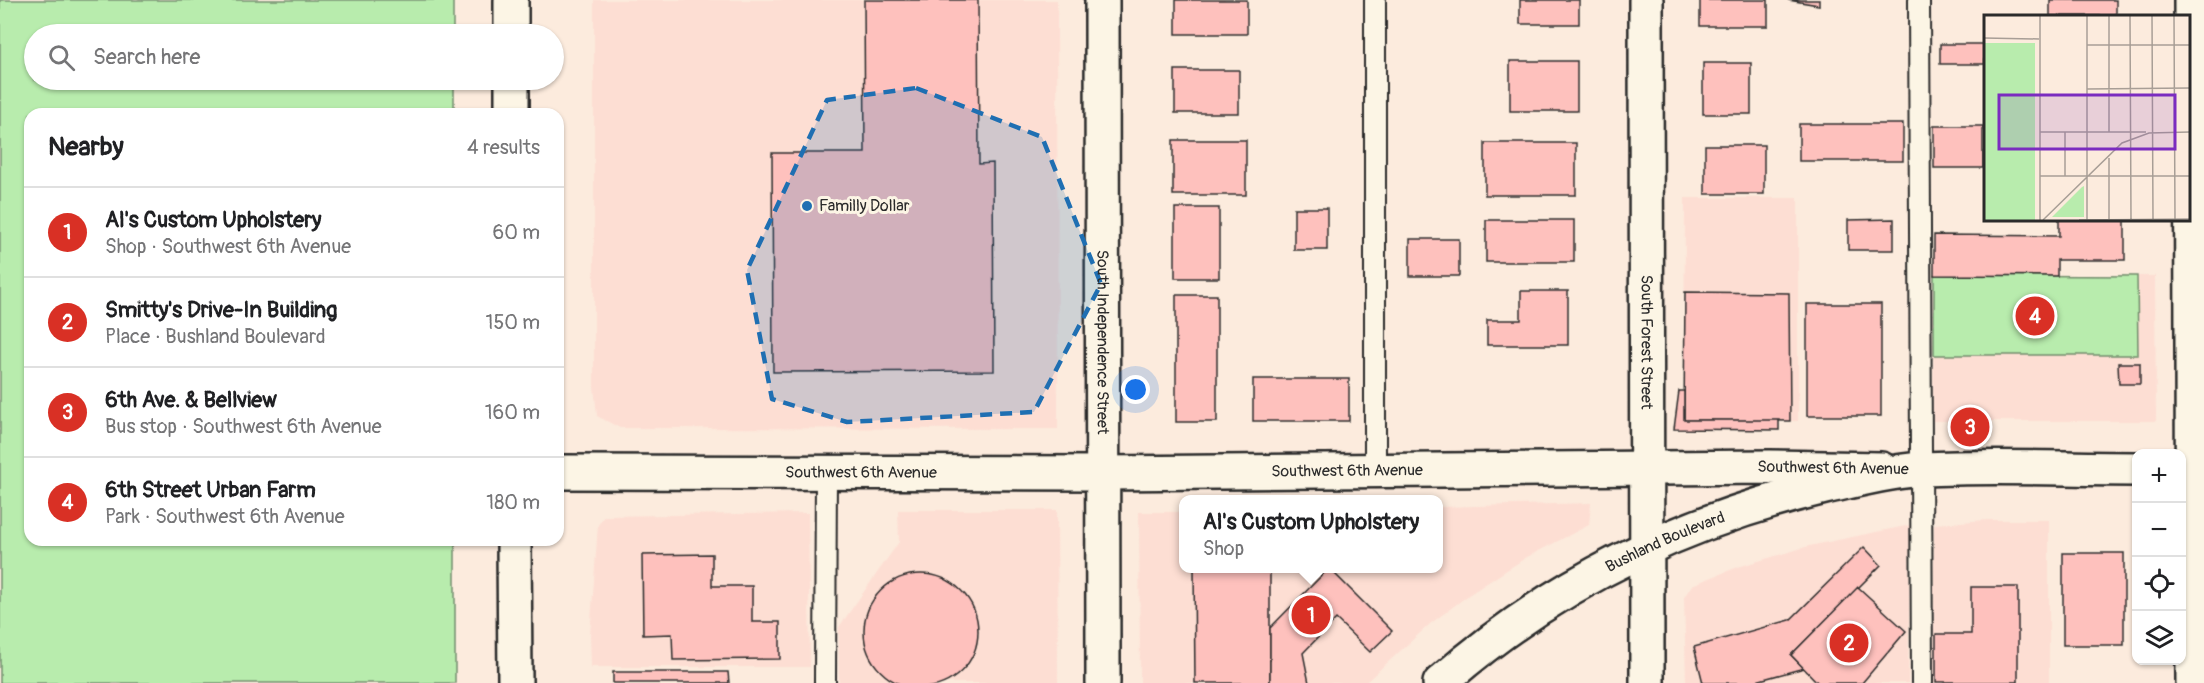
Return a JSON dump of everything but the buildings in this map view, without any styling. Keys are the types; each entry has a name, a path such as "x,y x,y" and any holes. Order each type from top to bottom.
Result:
{"street":[{"path":"511,0 511,24"},
{"name":"South Independence Street","path":"1101,0 1103,683"},
{"name":"South Forest Street","path":"1646,0 1647,683"},
{"path":"2191,0 2193,683"},
{"path":"512,90 512,108"},
{"name":"Southwest 6th Avenue","path":"564,472 1103,473 1647,470 1770,467 2132,469"},
{"name":"Bushland Boulevard","path":"1440,683 1487,643 1534,609 1647,546 1706,523 1784,498 1871,477 1922,469"},
{"path":"514,546 515,683"}],"lane":[{"path":"1375,0 1375,471"},
{"path":"1919,0 1922,683"},
{"path":"825,683 826,472"}],"highlighted area":[{"path":"916,88 1042,137 1101,284 1034,412 847,422 772,399 747,270 827,100"}],"shaded area":[{"path":"594,0 1057,0 1058,429 620,428 597,416 594,386"},
{"path":"1685,198 1798,198 1798,421 1684,420"},
{"path":"1934,275 2155,276 2156,421 1933,421"},
{"path":"1591,503 1589,525 1527,557 1470,594 1430,624 1365,683 1140,683 1139,512 1179,512 1179,573 1443,573 1443,507"},
{"path":"898,510 1057,510 1058,683 839,683 839,627 899,542"},
{"path":"808,513 810,667 591,667 590,635 598,525 604,516"},
{"path":"1987,520 2049,520 2049,683 1934,683 1934,524"},
{"path":"1910,525 1908,683 1686,683 1684,597 1692,585 1738,567 1809,546"}],"green space":[{"path":"0,0 453,0 453,24 24,24 24,90 454,90 454,108 24,108 24,546 455,546 455,683 0,683"},
{"path":"1934,275 2137,276 2138,355 1934,355"}],"place":[{"name":"Familly Dollar","path":"807,206"},
{"name":"6th Street Urban Farm","path":"2035,316"},
{"name":"6th Ave. & Bellview","path":"1970,427"},
{"name":"Al's Custom Upholstery","path":"1311,615"},
{"name":"Smitty's Drive-In Building","path":"1849,643"}]}
